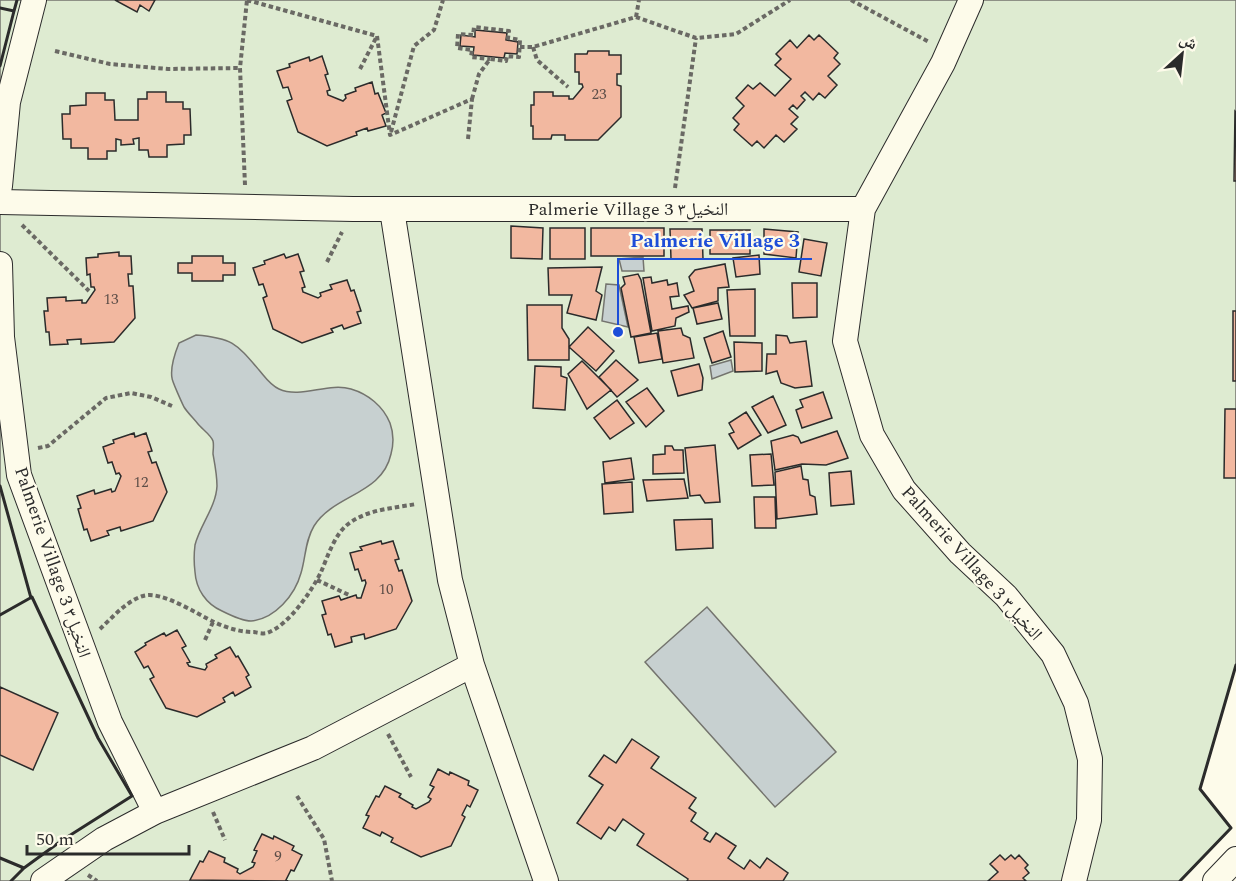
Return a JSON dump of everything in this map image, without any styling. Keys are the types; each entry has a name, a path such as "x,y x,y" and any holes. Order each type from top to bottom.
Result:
{"street":[{"path":"0,186 8,102 34,0"},
{"name":"Palmerie Village 3 النخيل٣","path":"971,0 943,63 863,209 845,341 872,435 904,490 960,553 1006,596 1053,654 1076,703 1090,759 1089,820 1074,881"},
{"name":"Palmerie Village 3 النخيل٣","path":"8,211 246,208 863,209"},
{"path":"393,210 450,580 472,665 546,881"},
{"name":"Palmerie Village 3 النخيل٣","path":"0,264 2,337 19,475 110,722 155,812"},
{"path":"43,881 104,839 155,812 313,748 472,665"},
{"path":"1215,881 1236,859"}],"path":[{"path":"246,208 240,68 247,0 377,36"},
{"path":"390,135 414,46 434,30 443,0"},
{"path":"636,17 639,0"},
{"path":"520,47 533,47 636,17 696,38 736,34 790,0"},
{"path":"851,0 947,52"},
{"path":"474,27 509,31 508,38 520,40 519,57 507,56 506,61 490,59 471,57 472,50 457,48 458,34 473,35 474,27"},
{"path":"360,69 377,36"},
{"path":"377,36 390,135"},
{"path":"672,209 696,38"},
{"path":"533,47 537,60 568,87"},
{"path":"55,51 110,64 168,69 240,68"},
{"path":"468,139 472,99 479,74 490,59"},
{"path":"390,135 472,99"},
{"path":"327,262 353,209"},
{"path":"8,211 90,291"},
{"path":"16,452 48,446 106,398 131,393 151,397 172,406"},
{"path":"81,646 129,603 144,595 164,598 213,622 241,632 267,633 286,620 304,601 317,580 333,544 348,523 365,514 421,503"},
{"path":"317,580 349,595"},
{"path":"205,640 213,622"},
{"path":"377,715 411,777"},
{"path":"205,792 225,840"},
{"path":"297,796 324,839 332,881"}],"green space":[{"path":"0,0 1236,0 1236,665 1200,789 1231,828 1180,881 0,881"}],"shaded area":[{"path":"643,257 644,271 622,271 619,259"},
{"path":"606,284 619,285 628,327 602,321"},
{"path":"196,335 226,340 245,354 270,383 287,392 342,387 363,394 383,411 392,431 393,446 386,468 368,486 323,515 309,537 301,573 294,590 276,611 251,621 232,616 216,608 203,595 197,584 194,562 195,545 214,501 217,486 213,443 184,407 172,378 173,360 179,343"},
{"path":"731,360 733,371 712,379 710,366"},
{"path":"707,607 836,752 775,807 645,662"}],"building":[{"path":"115,0 155,0 149,11 140,5 137,12"},
{"path":"475,30 507,33 506,40 518,42 517,54 505,53 504,58 473,55 474,47 460,46 461,35 475,37"},
{"path":"809,35 814,40 819,35 838,53 834,58 840,64 828,76 837,85 825,98 819,93 813,100 805,92 801,96 805,100 797,109 793,105 789,109 798,117 791,124 797,129 784,142 776,135 764,148 757,141 752,146 734,130 739,124 733,118 744,106 736,98 748,85 753,89 760,83 775,96 791,79 775,65 781,59 776,54 790,40 797,48"},
{"path":"588,51 609,51 609,55 621,55 621,74 617,74 617,85 621,86 621,117 598,140 565,140 565,135 552,135 551,139 533,139 531,105 534,105 534,92 553,92 553,96 569,96 569,99 573,99 583,87 579,84 579,72 575,72 575,54 587,54"},
{"path":"322,56 328,74 325,75 330,90 327,91 328,95 343,101 346,98 345,95 356,91 355,88 372,82 375,94 378,93 386,113 382,115 386,126 368,131 367,128 356,132 357,135 327,146 298,132 287,101 292,99 288,87 283,88 277,71 309,57 310,61"},
{"path":"147,92 166,92 166,102 183,102 183,109 190,109 191,135 184,135 184,144 167,145 167,157 149,157 148,150 139,150 139,138 133,139 134,144 121,145 121,140 116,139 116,151 107,151 107,159 88,159 88,148 71,148 71,139 63,139 62,114 70,114 70,106 86,105 86,93 105,93 105,100 114,100 115,120 138,120 138,99 147,99"},
{"path":"1235,111 1236,181 1234,181"},
{"path":"511,226 543,228 542,259 511,258"},
{"path":"550,228 585,228 585,259 550,259"},
{"path":"591,228 664,228 664,256 591,256"},
{"path":"670,229 702,229 703,259 671,259"},
{"path":"764,229 798,232 796,258 764,254"},
{"path":"710,230 750,230 750,254 710,254"},
{"path":"804,239 827,243 821,276 799,272"},
{"path":"119,252 119,256 131,256 132,274 128,274 129,286 133,286 135,318 114,342 81,344 81,339 67,340 68,344 50,345 44,311 48,311 47,298 66,297 66,301 82,300 82,303 86,303 95,290 91,287 90,274 87,275 86,258"},
{"path":"284,254 286,258 298,254 304,271 300,272 305,287 302,288 303,292 318,298 321,296 320,293 332,289 330,285 347,280 351,291 354,290 361,311 357,312 361,323 344,329 342,325 331,329 333,332 302,343 273,329 263,298 267,296 263,284 259,285 253,268 265,264 264,261"},
{"path":"759,255 760,274 736,277 733,258"},
{"path":"192,256 223,256 223,263 235,263 235,275 223,275 223,281 192,281 192,273 178,273 178,263 192,263"},
{"path":"725,264 729,287 718,288 718,301 692,308 684,295 694,291 689,277 695,270"},
{"path":"602,267 596,291 602,295 596,320 567,313 572,295 549,295 548,268"},
{"path":"638,274 651,333 631,337 621,288 625,284 623,277"},
{"path":"651,277 652,283 667,280 668,285 677,283 679,296 670,297 672,309 688,306 689,312 676,318 675,326 652,331 643,278"},
{"path":"792,283 817,283 817,317 793,318"},
{"path":"755,289 755,336 730,336 727,290"},
{"path":"718,303 722,319 697,324 693,308"},
{"path":"527,305 562,305 562,328 569,339 569,360 528,360"},
{"path":"1233,311 1236,311 1236,381 1233,381"},
{"path":"588,327 614,351 596,371 569,347"},
{"path":"681,328 683,335 690,338 694,358 663,363 658,331"},
{"path":"723,331 731,357 712,363 704,338"},
{"path":"657,333 662,359 639,363 634,337"},
{"path":"776,335 787,336 790,343 806,341 812,386 795,388 781,383 777,371 766,374 767,354 776,354"},
{"path":"734,342 762,343 762,371 735,372"},
{"path":"616,360 638,380 617,397 599,377"},
{"path":"582,361 611,390 587,409 568,374"},
{"path":"699,364 703,378 702,390 678,396 671,371"},
{"path":"535,366 561,367 561,376 567,378 565,410 533,408"},
{"path":"647,388 664,411 646,427 626,402"},
{"path":"823,392 832,418 802,428 796,410 803,407 800,400"},
{"path":"773,396 786,425 768,433 752,407"},
{"path":"617,400 634,423 610,439 594,418"},
{"path":"1225,409 1236,409 1236,478 1224,478"},
{"path":"746,412 761,435 738,449 729,434 734,432 729,423"},
{"path":"837,431 848,458 826,465 802,464 775,470 771,441 793,435 798,437 801,443"},
{"path":"134,433 135,437 146,433 152,451 148,452 152,463 156,462 167,492 153,521 121,531 120,527 107,531 109,535 91,541 87,529 84,530 77,496 94,490 95,494 111,489 112,492 115,491 121,476 119,473 116,474 112,462 108,463 103,447 114,443 113,440"},
{"path":"715,445 720,502 705,503 700,495 690,496 685,448"},
{"path":"665,446 672,446 674,450 683,450 684,473 653,474 653,455 665,454"},
{"path":"771,454 774,485 752,486 750,455"},
{"path":"631,458 634,479 605,483 603,462"},
{"path":"801,466 803,479 808,480 810,495 815,497 817,514 777,519 775,472"},
{"path":"851,471 854,504 831,506 829,473"},
{"path":"684,479 688,498 647,501 643,480"},
{"path":"632,482 633,512 604,514 602,484"},
{"path":"754,497 775,497 776,528 755,528"},
{"path":"712,519 713,548 676,550 674,520"},
{"path":"381,541 382,544 393,541 399,559 395,560 399,571 402,570 412,601 396,629 365,639 364,634 351,637 352,642 335,647 331,634 328,635 322,615 326,614 322,601 339,596 341,600 356,595 357,598 361,598 366,583 365,580 362,581 358,569 355,570 350,553 362,550 360,547"},
{"path":"177,630 186,646 182,648 190,662 187,663 189,666 205,670 206,664 217,658 215,655 230,647 249,675 246,677 251,687 235,696 233,692 223,698 225,702 197,717 166,708 150,679 154,677 148,666 144,668 135,652 146,645 145,643 164,633 166,636"},
{"path":"0,687 58,713 33,770 0,755"},
{"path":"632,739 659,757 651,768 696,798 689,808 696,813 691,821 708,833 704,839 710,842 716,833 736,846 728,858 744,869 750,860 760,868 767,858 788,873 783,881 687,881 688,879 637,845 644,834 623,819 615,831 609,827 601,839 577,823 603,785 589,776 604,755 616,763"},
{"path":"438,769 469,781 468,785 478,790 470,807 467,805 462,815 465,817 451,846 421,857 391,842 393,838 382,832 380,836 363,828 369,816 366,815 376,796 379,797 385,786 401,794 399,797 416,809 429,802 431,799 428,797 434,787 430,785"},
{"path":"262,834 273,839 274,836 294,846 292,850 302,855 294,871 291,870 286,880 288,881 190,880 200,861 203,862 209,851 225,858 224,862 238,869 237,872 240,874 253,867 255,863 252,862 257,851 254,850"},
{"path":"1000,855 1005,860 1011,855 1015,859 1019,855 1028,865 1025,868 1029,873 1023,878 1026,881 988,881 998,872 990,864"}],"wall":[{"path":"14,11 17,0"},
{"path":"0,8 14,11 0,66"},
{"path":"0,486 31,598"},
{"path":"0,615 32,597 98,738 132,796 61,841 24,868 0,858"},
{"path":"1180,881 1231,828 1200,789 1236,665"},
{"path":"11,881 24,868 22,868"}],"place":[{"name":"Palmerie Village 3","path":"618,332"}]}
